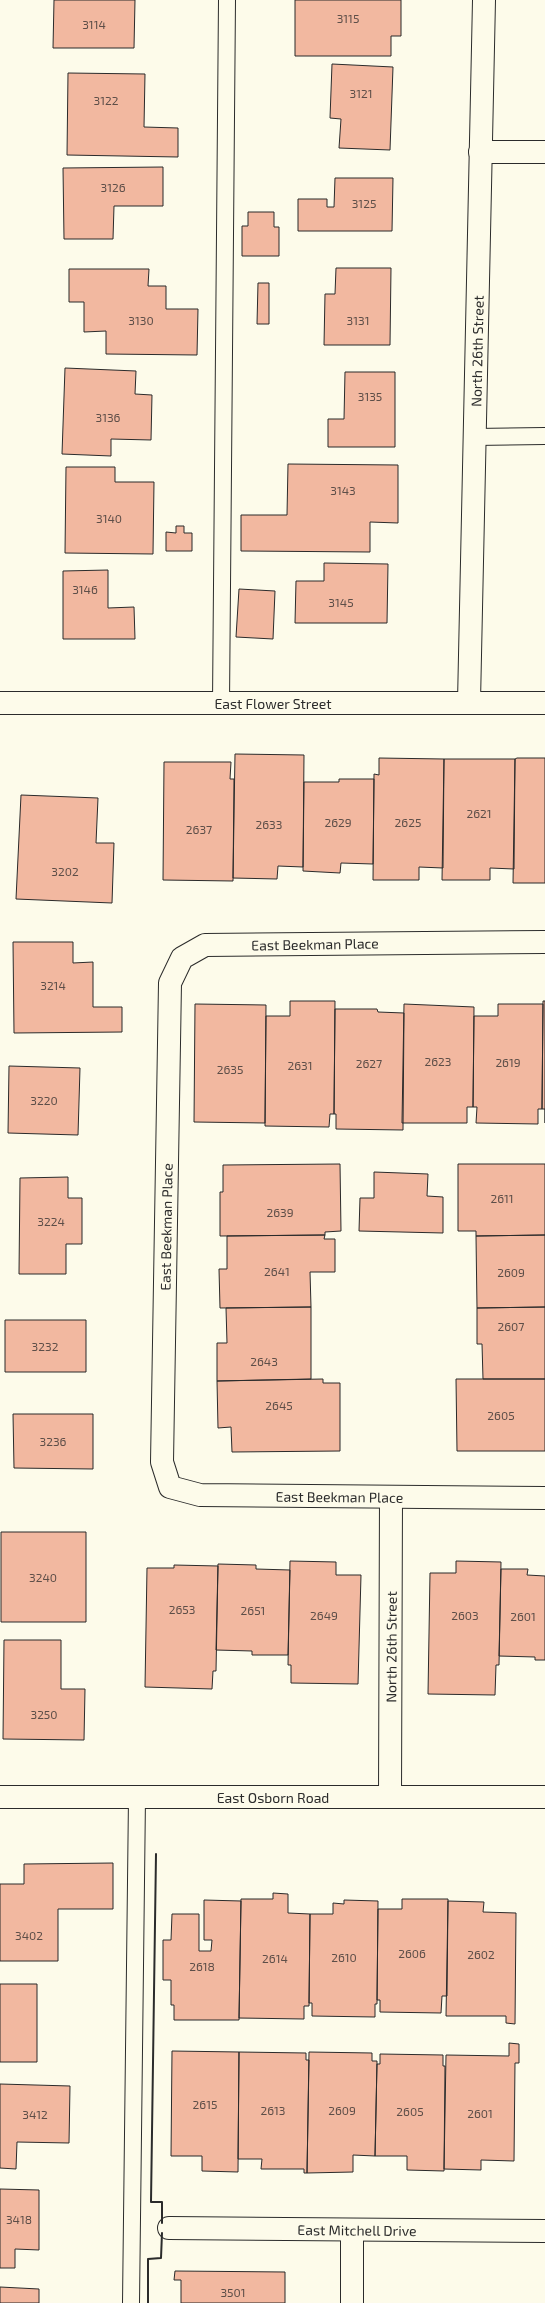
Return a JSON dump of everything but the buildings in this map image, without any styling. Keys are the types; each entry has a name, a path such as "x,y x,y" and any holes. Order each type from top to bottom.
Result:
{"street":[{"name":"North 26th Street","path":"469,702 484,0"},
{"path":"480,152 545,152"},
{"name":"East Flower Street","path":"0,703 545,703"},
{"name":"East Beekman Place","path":"545,942 205,945 182,958 170,984 162,1462 170,1487 200,1495 545,1498"},
{"name":"North 26th Street","path":"390,1798 391,1497"},
{"name":"East Osborn Road","path":"0,1797 545,1797"},
{"name":"East Mitchell Drive","path":"169,2228 545,2231"},
{"path":"352,2230 352,2303"}],"lane":[{"path":"221,703 227,0"},
{"path":"474,437 545,436"},
{"path":"131,2303 137,1797"}],"wall":[{"path":"156,1854 151,2202 162,2202 162,2223"},
{"path":"148,2303 148,2259 161,2258 162,2233"}]}
